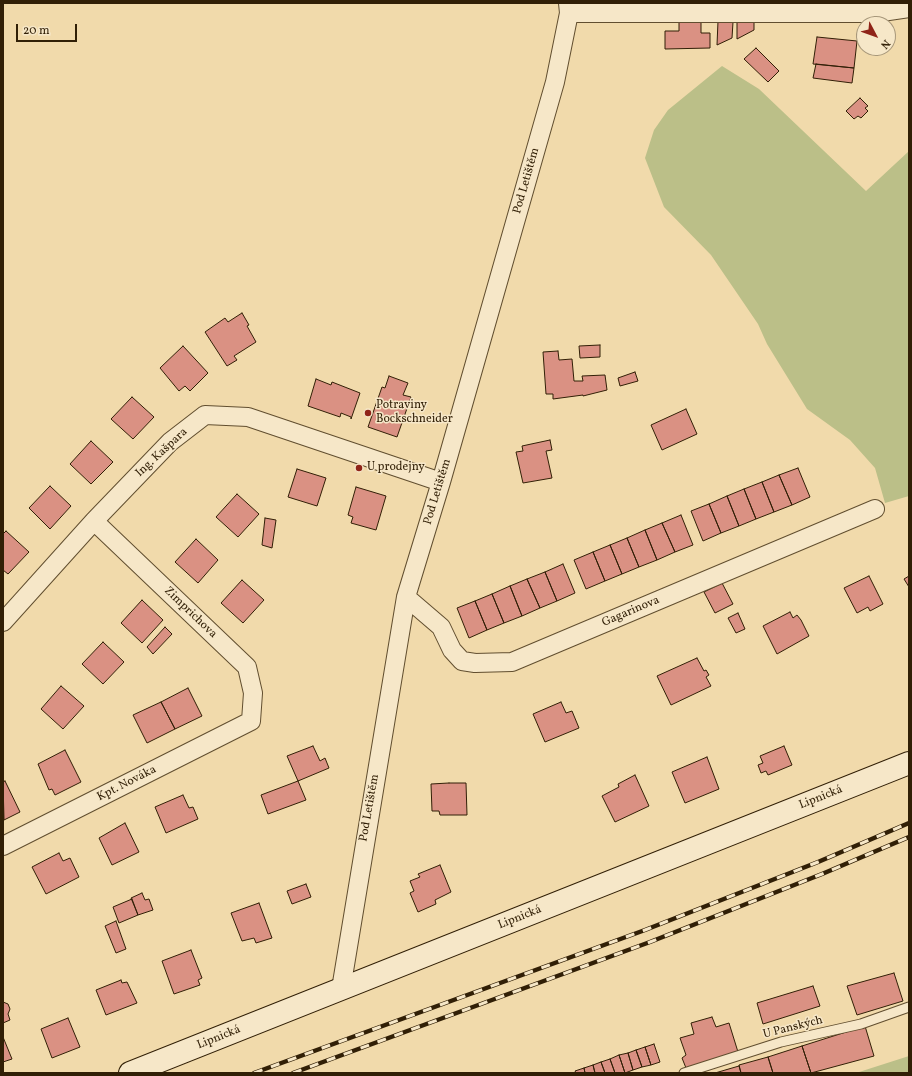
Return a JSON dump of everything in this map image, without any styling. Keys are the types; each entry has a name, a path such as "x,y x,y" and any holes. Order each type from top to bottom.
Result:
{"street":[{"path":"568,8 909,8"},
{"name":"Pod Letištěm","path":"341,989 406,597 441,482 555,82 568,8"},
{"name":"Ing. Kašpara","path":"3,622 94,521 170,442 205,415 248,418 441,482"},
{"name":"Gagarinova","path":"406,597 441,627 452,650 462,660 475,663 512,662 875,509"},
{"name":"Zimprichova","path":"94,521 247,667 253,693 251,721"},
{"name":"Kpt. Nováka","path":"3,846 251,721"},
{"name":"Lipnická","path":"130,1073 909,764"}],"lane":[{"name":"U Panských","path":"684,1073 781,1042 861,1024 909,1006"}],"green space":[{"path":"722,66 759,89 866,191 909,151 909,496 885,503 875,468 850,440 807,409 767,344 758,324 711,255 664,207 645,158 654,130 668,110"},
{"path":"909,1056 909,1073 856,1073"}],"building":[{"path":"679,21 701,22 701,33 710,33 710,48 665,49 665,31 679,31"},
{"path":"718,21 733,22 732,38 717,45"},
{"path":"737,21 754,21 754,30 737,39"},
{"path":"817,37 856,41 854,68 813,64"},
{"path":"756,48 779,71 768,82 744,59"},
{"path":"816,64 854,68 852,83 813,78"},
{"path":"860,98 868,106 865,108 868,111 861,118 858,116 854,119 846,111"},
{"path":"242,313 256,342 234,356 237,360 227,366 205,332 225,318 228,322"},
{"path":"600,345 600,357 580,358 579,346"},
{"path":"183,346 208,373 190,391 185,386 179,391 160,368"},
{"path":"558,351 559,360 572,359 574,381 583,381 582,376 605,375 607,390 583,396 553,399 553,394 546,394 543,352"},
{"path":"635,372 638,381 620,386 618,378"},
{"path":"389,376 408,383 403,395 411,397 397,437 368,427 382,387 385,388"},
{"path":"316,379 331,385 332,382 360,393 351,419 351,417 341,413 340,417 308,406"},
{"path":"132,397 154,417 133,439 111,419"},
{"path":"686,409 697,434 662,450 651,425"},
{"path":"550,440 552,450 546,451 552,478 523,483 516,452 523,451 522,446"},
{"path":"91,441 113,462 91,484 70,464"},
{"path":"798,468 810,497 792,505 779,475"},
{"path":"297,469 326,478 317,506 288,497"},
{"path":"779,475 792,505 774,512 762,482"},
{"path":"762,482 774,512 756,519 744,489"},
{"path":"50,486 71,506 50,529 29,508"},
{"path":"356,487 386,496 376,530 351,523 353,517 348,515"},
{"path":"744,489 756,519 739,526 727,496"},
{"path":"237,494 259,514 238,537 216,517"},
{"path":"727,496 739,526 721,533 709,504"},
{"path":"709,504 721,533 703,541 691,511"},
{"path":"681,515 693,545 675,552 662,523"},
{"path":"265,518 276,520 272,548 262,545"},
{"path":"662,523 675,552 657,560 645,530"},
{"path":"645,530 657,560 639,567 627,538"},
{"path":"6,531 29,552 8,574 3,570 3,534"},
{"path":"627,538 639,567 622,574 610,545"},
{"path":"196,539 218,560 198,583 175,562"},
{"path":"610,545 622,574 605,581 593,552"},
{"path":"593,552 605,581 586,589 574,560"},
{"path":"563,564 575,593 557,601 545,572"},
{"path":"545,572 557,601 540,608 527,579"},
{"path":"869,576 883,604 870,611 868,607 857,613 844,588"},
{"path":"909,576 909,587 904,579"},
{"path":"527,579 540,608 522,616 510,586"},
{"path":"242,580 264,600 243,623 221,603"},
{"path":"722,583 733,604 715,613 704,592"},
{"path":"510,586 522,616 504,623 492,594"},
{"path":"492,594 504,623 487,630 475,601"},
{"path":"142,600 163,620 142,643 121,623"},
{"path":"475,601 487,630 469,638 457,608"},
{"path":"790,612 793,618 797,615 801,620 809,636 777,654 763,626"},
{"path":"738,613 745,629 736,633 728,618"},
{"path":"165,627 172,634 153,654 147,647"},
{"path":"103,642 124,662 103,684 82,664"},
{"path":"697,658 704,671 706,670 709,675 706,677 711,686 671,705 657,676"},
{"path":"61,686 84,706 63,729 41,709"},
{"path":"188,688 202,716 175,729 161,702"},
{"path":"161,702 175,729 147,743 133,715"},
{"path":"561,702 566,713 572,711 579,728 545,742 533,714"},
{"path":"313,746 320,761 325,758 329,768 298,781 287,756"},
{"path":"784,746 792,765 768,775 766,771 761,773 758,765 763,763 760,756"},
{"path":"65,750 81,782 55,795 52,789 49,790 38,764"},
{"path":"707,757 719,789 685,803 672,772"},
{"path":"635,775 649,806 615,822 602,796 619,787 618,784"},
{"path":"5,781 20,812 4,820 3,782"},
{"path":"298,781 306,800 268,814 261,795"},
{"path":"466,783 467,815 440,815 439,811 432,811 431,784"},
{"path":"183,795 189,808 193,807 198,819 166,833 155,807"},
{"path":"125,823 139,852 112,865 99,838"},
{"path":"59,853 63,861 70,858 79,877 46,894 32,867"},
{"path":"440,865 451,892 435,900 436,904 418,912 410,893 414,891 410,881 420,877 418,874"},
{"path":"306,884 311,897 292,904 287,891"},
{"path":"142,893 145,900 149,899 153,910 138,915 131,898"},
{"path":"132,899 138,915 119,923 113,907"},
{"path":"259,903 272,938 256,943 254,938 242,941 231,913"},
{"path":"116,921 126,949 116,953 105,926"},
{"path":"191,950 202,978 198,980 200,985 174,994 162,961"},
{"path":"894,973 903,1001 857,1015 847,986"},
{"path":"121,980 122,983 127,982 137,1003 106,1015 96,990"},
{"path":"813,986 820,1006 763,1024 757,1003"},
{"path":"3,1002 8,1004 10,1009 8,1014 10,1020 3,1023"},
{"path":"712,1017 716,1027 729,1023 738,1052 686,1068 682,1058 686,1055 680,1038 694,1034 691,1023"},
{"path":"68,1018 80,1047 52,1058 41,1029"},
{"path":"865,1026 874,1056 811,1073 802,1046"},
{"path":"3,1037 12,1059 3,1062"},
{"path":"654,1044 660,1062 651,1065 645,1047"},
{"path":"802,1046 811,1073 773,1073 768,1057"},
{"path":"645,1047 651,1065 642,1067 636,1050"},
{"path":"636,1050 642,1067 633,1070 628,1053"},
{"path":"628,1053 633,1070 625,1073 619,1055"},
{"path":"619,1055 625,1073 615,1073 610,1059"},
{"path":"768,1057 773,1073 741,1073 739,1065"},
{"path":"610,1059 615,1073 605,1073 601,1062"},
{"path":"601,1062 605,1073 595,1073 593,1065"},
{"path":"593,1065 595,1073 585,1073 584,1068"},
{"path":"739,1066 741,1073 715,1073"},
{"path":"584,1068 585,1073 576,1073 575,1071"}],"railway":[{"path":"254,1073 645,930 818,862 909,823"},
{"path":"293,1073 650,942 822,874 909,837"}],"place":[{"name":"Potraviny Bockschneider","path":"368,413"},
{"name":"U prodejny","path":"359,468"}]}
